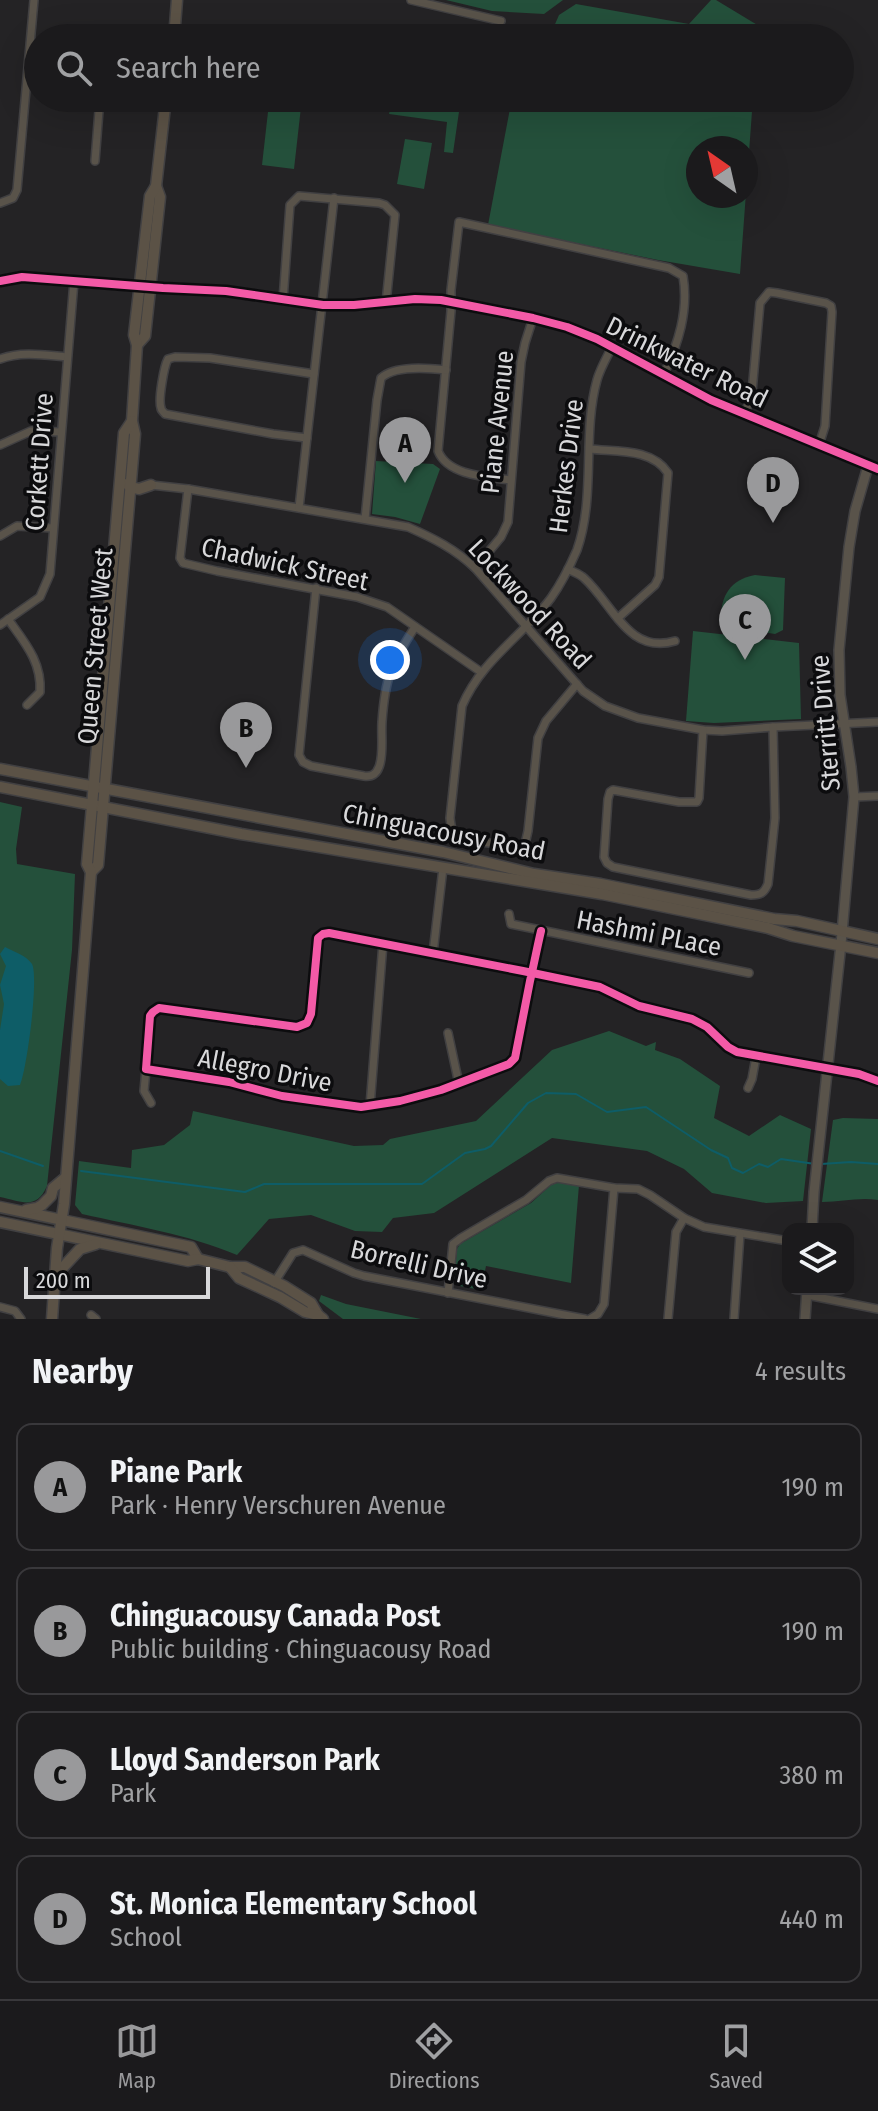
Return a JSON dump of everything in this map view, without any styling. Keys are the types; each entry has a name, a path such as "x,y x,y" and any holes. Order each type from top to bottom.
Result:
{"main road":[{"path":"175,24 177,0"},
{"name":"Queen Street West","path":"114,610 134,450 132,421 137,345 134,335 146,286 150,196 156,186 164,112"},
{"name":"Queen Street West","path":"52,1319 91,872 87,864 100,788 124,433 132,421"},
{"path":"124,433 128,437 124,480 130,487 139,489 151,485"},
{"path":"134,450 134,472 151,485"},
{"name":"Chinguacousy Road","path":"0,769 443,852 534,874 601,884 878,939"},
{"name":"Chinguacousy Road","path":"0,787 602,894 878,953"},
{"path":"16,1210 37,1208 65,1178"},
{"path":"0,1207 191,1247 198,1259"},
{"path":"0,1222 230,1267 239,1278 272,1287 305,1312 320,1317"},
{"path":"55,1276 80,1249 95,1244 109,1245"}],"street":[{"path":"34,0 34,24"},
{"path":"411,0 501,21"},
{"path":"0,203 13,198 17,190 26,112"},
{"path":"95,161 99,112"},
{"path":"283,300 290,205 299,196 379,203 395,215 386,303"},
{"path":"299,508 334,198"},
{"path":"511,480 457,468 442,459 438,451 459,222 669,268 683,276 684,309 675,350 664,374"},
{"name":"Drinkwater Road","path":"0,281 22,277 226,291 323,305 424,299 483,307 567,327 612,347 711,400 873,468"},
{"name":"Corkett Drive","path":"0,625 40,597 50,574 74,281"},
{"path":"745,414 752,392 760,303 764,297 769,292 826,303 831,306 832,312 825,426 819,445"},
{"name":"Piane Avenue","path":"475,568 501,537 508,522 521,362 533,318"},
{"name":"Herkes Drive","path":"577,684 546,721 538,738 525,844 518,847 458,836 450,818 462,706 481,672 550,599 577,550 586,512 597,379 612,347"},
{"path":"0,359 33,353 67,357"},
{"path":"307,438 165,414 160,404 164,364 175,357 210,358 314,374"},
{"path":"365,519 381,378 391,372 425,367 446,370"},
{"path":"0,445 31,431 61,432"},
{"path":"590,449 640,454 656,460 668,473 659,577 655,585 618,618"},
{"name":"Sterritt Drive","path":"812,1223 854,797 838,679 844,589 851,532 873,468"},
{"name":"Lockwood Road","path":"151,485 408,527 434,538 463,556 475,568 577,684 595,700 638,718 722,731 878,722"},
{"name":"Chadwick Street","path":"188,489 180,558 183,563 316,588 387,607 481,672"},
{"path":"0,536 17,526 53,528"},
{"path":"568,569 583,578 636,638 664,644 675,641"},
{"path":"316,588 299,755 303,762 311,766 371,777 375,774 380,766 383,708 390,668 415,627"},
{"path":"8,619 33,655 41,676 40,692 27,705"},
{"path":"703,730 697,802 679,802 613,790 608,799 604,857 613,867 760,895 768,884 775,818 773,727"},
{"path":"854,797 878,796"},
{"path":"433,953 443,868"},
{"name":"Hashmi PLace","path":"509,914 511,924 749,973"},
{"name":"Hashmi PLace","path":"532,973 541,931"},
{"name":"Allegro Drive","path":"532,973 515,1058 509,1064 459,1084 400,1101 352,1107 282,1096 215,1079 146,1069 150,1016 156,1009 302,1026 307,1023 311,1014 317,943 320,935 329,933 383,943 532,973 600,987 639,1006 692,1019 707,1027 732,1050 756,1057 859,1074 878,1081"},
{"path":"370,1106 383,943"},
{"path":"448,1033 459,1084"},
{"path":"748,1088 756,1057"},
{"path":"146,1069 144,1091 151,1103"},
{"path":"448,1293 453,1244 526,1200 549,1181 563,1178 614,1188 638,1189 704,1227 782,1240"},
{"name":"Borrelli Drive","path":"272,1287 293,1253 303,1250 354,1273 587,1319 598,1314 604,1304 614,1188"},
{"path":"668,1319 676,1232 684,1218"},
{"path":"734,1319 740,1234"},
{"path":"805,1319 807,1295"},
{"path":"820,1295 878,1309"},
{"path":"0,1307 15,1311 21,1319"}],"green space":[{"path":"446,0 563,0 544,14 492,11"},
{"path":"711,0 716,0 756,24 689,24"},
{"path":"576,4 689,24 555,24 559,15"},
{"path":"268,112 300,112 294,169 262,165"},
{"path":"459,112 453,153 444,152 447,122 389,114"},
{"path":"509,112 752,112 750,136 686,136 686,208 745,208 740,274 488,225"},
{"path":"405,139 432,143 424,189 397,184"},
{"path":"376,461 433,464 440,469 420,524 372,514"},
{"path":"755,575 785,578 783,630 775,634 721,626 727,592 738,581"},
{"path":"693,631 799,643 801,719 714,723 686,721"},
{"path":"0,802 22,807 17,864 75,874 72,950 47,1186 33,1202 0,1197"},
{"path":"609,1031 646,1046 656,1042 655,1050 680,1059 720,1086 714,1118 749,1136 780,1115 811,1129 803,1201 766,1203 712,1193 684,1169 647,1151 552,1138 434,1213 393,1218 382,1232 355,1231 311,1215 269,1219 237,1255 180,1236 82,1214 75,1205 79,1161 131,1168 132,1150 164,1145 190,1125 193,1111 354,1146 383,1145 390,1139 476,1121 552,1050"},
{"path":"878,1119 878,1200 822,1202 833,1120"},
{"path":"560,1182 579,1185 571,1283 486,1266 481,1290 454,1282 460,1244 531,1203 551,1185"},
{"path":"321,1295 346,1304 421,1319 343,1319 319,1301"}],"water":[{"path":"5,947 27,958 34,972 23,1076 20,1085 8,1086 0,1079 0,1030 4,1004 0,985 6,966 0,954"}],"waterway":[{"path":"81,1171 245,1192 264,1184 422,1184 465,1153 491,1146 528,1103 546,1093 576,1094 607,1112 646,1107 728,1158 732,1168 743,1173 759,1164 768,1167 781,1159 815,1164"},
{"path":"0,1151 43,1166"},
{"path":"821,1164 878,1164"}],"cycle path":[{"path":"0,281 22,277 226,291 323,305 441,300 533,318 597,339 711,400 878,469"},
{"path":"541,931 533,968 531,975 515,1058 509,1064 441,1090 361,1107 282,1096 229,1082 146,1069 150,1016 159,1008 297,1027 307,1023 311,1014 318,938 329,933 523,971 600,987 639,1006 692,1019 707,1027 737,1052 859,1074 878,1081"}],"place":[{"name":"Piane Park","path":"405,483"},
{"name":"St. Monica Elementary School","path":"773,523"},
{"name":"Lloyd Sanderson Park","path":"745,660"},
{"name":"Chinguacousy Canada Post","path":"246,768"}]}
